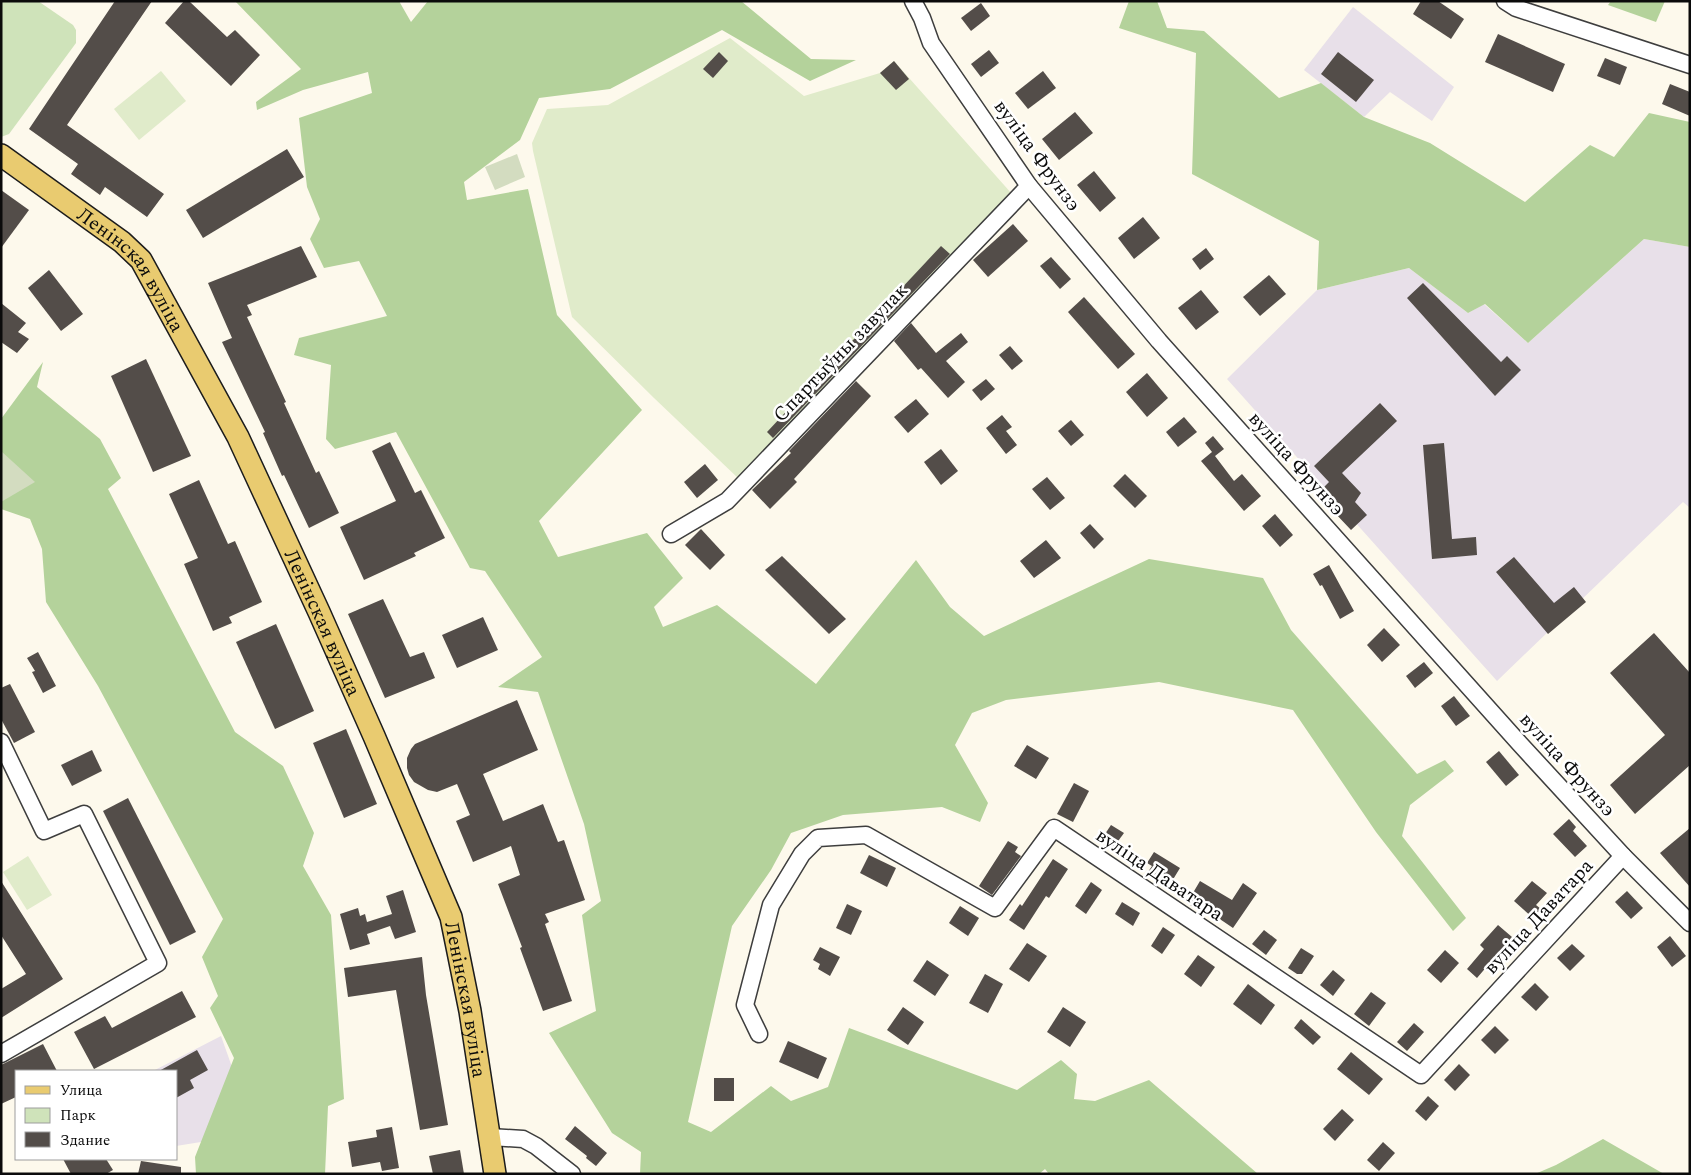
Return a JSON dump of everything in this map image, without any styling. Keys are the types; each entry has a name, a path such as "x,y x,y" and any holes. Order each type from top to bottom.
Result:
{"main road":[{"name":"Ленінская вуліца","path":"1,155 122,242 142,260 238,437 319,612 451,917 470,1011 495,1174"}],"street":[{"name":"вуліца Фрунзэ","path":"913,1 922,18 931,43 1029,186 1159,341 1623,856 1690,923"},
{"path":"1506,1 1516,8 1690,65"},
{"name":"Спартыўны завулак","path":"671,534 727,501 1029,186"},
{"path":"1,742 44,831 84,814 158,963 1,1054"},
{"name":"вуліца Даватара","path":"759,1034 746,1005 771,905 802,854 818,838 866,835 995,908 1054,828 1421,1075 1623,856"},
{"path":"490,1137 523,1139 536,1146 572,1174"}],"shaded area":[{"path":"1353,7 1454,87 1432,121 1390,92 1364,117 1304,70"},
{"path":"1644,239 1690,247 1690,508 1683,502 1497,681 1227,379 1317,290 1409,268 1468,313 1484,304 1528,343"},
{"path":"221,1036 243,1098 232,1137 178,1146 178,1070 155,1070"}],"green space":[{"path":"1,1 38,1 73,25 76,30 76,43 9,134 1,137"},
{"path":"235,1 399,1 411,22 428,1 741,1 811,59 856,60 810,81 722,30 610,89 539,98 520,140 464,182 467,200 528,189 557,315 642,410 539,521 558,557 647,533 683,578 654,607 663,627 717,605 816,684 916,560 950,607 984,636 1149,559 1263,578 1291,630 1417,774 1445,760 1454,771 1410,805 1402,836 1466,918 1453,931 1376,832 1293,710 1159,682 1006,700 972,713 955,745 988,803 980,822 942,807 843,815 791,833 771,870 732,926 688,1122 711,1132 771,1086 791,1101 828,1087 849,1028 1017,1090 1061,1060 1077,1074 1074,1099 1095,1101 1149,1080 1258,1174 1049,1174 1045,1169 1039,1174 640,1174 641,1152 612,1133 549,1033 596,1011 582,915 601,901 584,824 538,692 498,687 542,657 485,571 470,568 396,432 335,449 326,439 331,365 294,355 299,338 387,316 359,261 324,268 310,239 320,219 307,187 299,118 372,93 368,72 303,90 257,110 256,102 301,69"},
{"path":"1129,1 1157,1 1167,28 1204,31 1279,98 1321,83 1364,117 1430,143 1525,202 1590,145 1614,157 1649,113 1690,122 1690,247 1644,239 1528,343 1485,304 1468,313 1409,268 1317,290 1319,241 1192,174 1196,53 1119,28"},
{"path":"1611,1 1665,1 1656,22 1608,5"},
{"path":"730,38 804,96 880,73 894,61 1012,194 739,479 572,317 532,143 547,109 608,105"},
{"path":"161,71 186,101 139,140 114,109"},
{"path":"517,154 525,177 495,190 485,167"},
{"path":"43,362 37,387 100,439 121,478 108,489 235,732 283,766 314,833 303,866 331,915 344,1099 328,1106 325,1174 196,1174 195,1157 234,1058 210,1008 218,996 202,957 223,919 98,686 46,602 42,549 30,519 1,509 1,419"},
{"path":"1,451 35,482 1,502"},
{"path":"28,856 52,895 27,910 3,872"},
{"path":"1603,1139 1664,1174 1535,1174 1556,1165"}],"building":[{"path":"115,1 152,1 67,125 164,194 147,217 105,187 100,195 71,174 78,164 29,129"},
{"path":"184,1 189,1 227,37 235,30 260,55 231,86 165,23"},
{"path":"1421,1 1438,1 1464,19 1451,39 1413,14"},
{"path":"981,3 990,16 971,31 961,18"},
{"path":"1498,34 1565,64 1553,92 1485,62"},
{"path":"989,50 999,63 981,77 971,64"},
{"path":"719,52 728,61 713,78 703,69"},
{"path":"1338,52 1374,80 1356,102 1321,74"},
{"path":"1605,58 1627,67 1620,85 1597,76"},
{"path":"894,61 909,79 896,90 880,73"},
{"path":"1043,71 1056,88 1028,109 1015,93"},
{"path":"1670,84 1690,92 1690,116 1662,104"},
{"path":"1075,112 1093,133 1059,160 1042,139"},
{"path":"287,149 304,177 203,238 186,210"},
{"path":"1094,171 1116,198 1100,212 1077,185"},
{"path":"1,190 29,210 1,248"},
{"path":"1143,217 1160,238 1134,259 1118,238"},
{"path":"1013,224 1028,241 988,277 973,260"},
{"path":"301,246 317,277 247,305 252,315 247,317 316,473 319,471 339,513 309,528 284,475 282,476 263,433 265,432 222,342 232,338 208,283"},
{"path":"941,246 950,254 773,438 767,432"},
{"path":"1206,248 1214,259 1200,270 1192,259"},
{"path":"1051,257 1071,279 1060,289 1040,266"},
{"path":"49,270 83,314 61,331 28,288"},
{"path":"1269,275 1286,294 1260,316 1243,297"},
{"path":"1423,283 1501,362 1507,356 1521,370 1495,396 1407,298"},
{"path":"1201,290 1219,312 1196,330 1178,308"},
{"path":"1084,297 1135,354 1118,369 1068,312"},
{"path":"1,303 26,323 18,332 29,339 17,353 1,342"},
{"path":"911,323 936,353 961,333 968,342 946,361 965,382 948,398 921,368 918,370 894,341"},
{"path":"1010,346 1023,361 1012,370 999,355"},
{"path":"146,359 191,456 153,472 111,376"},
{"path":"1147,373 1168,398 1147,417 1126,392"},
{"path":"986,379 995,389 981,401 972,390"},
{"path":"856,381 871,396 794,479 797,482 770,509 752,490 791,453 789,451"},
{"path":"916,399 929,414 908,433 894,417"},
{"path":"1380,403 1397,421 1342,473 1361,493 1355,502 1367,515 1351,530 1317,494 1329,482 1314,466"},
{"path":"1002,415 1012,427 1006,431 1017,445 1006,454 986,428"},
{"path":"1184,417 1197,432 1178,447 1166,432"},
{"path":"1071,420 1084,435 1071,446 1058,431"},
{"path":"1213,436 1224,449 1215,456 1234,481 1242,474 1261,496 1244,511 1201,461 1212,452 1205,443"},
{"path":"390,442 415,493 421,490 445,538 414,553 416,556 364,580 340,527 396,501 372,451"},
{"path":"1444,443 1452,539 1476,537 1477,555 1432,559 1423,445"},
{"path":"941,449 958,471 941,485 924,462"},
{"path":"705,464 718,480 697,498 684,482"},
{"path":"1125,474 1147,496 1135,508 1113,486"},
{"path":"1047,477 1065,498 1050,510 1032,489"},
{"path":"199,480 228,544 235,541 262,602 229,617 232,623 213,631 184,564 198,558 169,494"},
{"path":"1275,514 1293,535 1280,547 1262,526"},
{"path":"1090,524 1104,539 1094,549 1080,533"},
{"path":"701,529 725,555 710,570 685,545"},
{"path":"1046,540 1061,558 1034,578 1020,561"},
{"path":"782,556 846,619 829,634 765,570"},
{"path":"1514,557 1554,603 1574,587 1586,602 1548,634 1496,572"},
{"path":"1329,565 1354,611 1340,619 1322,585 1320,586 1313,574"},
{"path":"383,599 410,657 424,652 435,678 385,698 348,614"},
{"path":"483,617 498,650 457,668 442,635"},
{"path":"276,624 314,711 275,729 236,642"},
{"path":"1384,628 1400,645 1382,662 1367,645"},
{"path":"1654,633 1690,673 1690,765 1635,814 1610,785 1665,735 1610,673"},
{"path":"38,652 56,686 43,693 32,672 35,671 27,658"},
{"path":"1424,662 1433,673 1415,688 1406,676"},
{"path":"10,684 35,732 14,743 1,719 1,688"},
{"path":"1454,696 1470,716 1456,726 1441,706"},
{"path":"517,700 538,750 483,774 503,821 543,804 558,842 564,840 585,900 545,914 549,922 545,924 572,1001 543,1011 520,948 522,947 498,884 520,875 511,846 473,862 456,821 470,815 457,784 437,792 428,790 414,782 407,768 407,758 415,744"},
{"path":"346,729 377,804 344,818 313,743"},
{"path":"1027,745 1049,758 1036,779 1014,766"},
{"path":"92,750 102,771 72,786 61,765"},
{"path":"1499,751 1519,775 1506,786 1486,762"},
{"path":"1074,783 1089,791 1073,822 1057,814"},
{"path":"128,798 196,932 170,945 103,811"},
{"path":"1569,819 1576,827 1573,831 1587,846 1575,857 1553,834"},
{"path":"1111,825 1124,833 1113,848 1101,840"},
{"path":"1690,828 1690,887 1660,853"},
{"path":"1008,841 1018,847 1015,852 1021,856 992,895 979,886"},
{"path":"1154,852 1180,868 1169,886 1148,872 1152,866 1147,863"},
{"path":"869,855 896,868 887,887 860,873"},
{"path":"1053,859 1068,869 1049,898 1046,896 1024,930 1009,920 1020,904 1022,906"},
{"path":"1,881 63,979 1,1018 1,989 26,974 1,935"},
{"path":"1200,881 1232,900 1243,883 1257,893 1233,928 1205,909 1203,913 1187,903"},
{"path":"1532,881 1547,893 1536,905 1541,909 1533,918 1514,901"},
{"path":"1091,882 1102,890 1086,914 1075,906"},
{"path":"403,890 416,932 395,939 390,926 367,934 370,944 350,950 340,914 358,908 360,916 365,914 367,922 392,914 386,896"},
{"path":"1627,891 1643,908 1631,919 1615,902"},
{"path":"1122,902 1140,913 1133,926 1115,914"},
{"path":"847,904 862,911 851,935 836,928"},
{"path":"960,906 979,918 968,936 949,923"},
{"path":"1498,925 1512,937 1477,978 1467,969 1484,949 1480,945"},
{"path":"1163,927 1175,935 1162,954 1151,946"},
{"path":"1264,930 1277,940 1266,955 1252,944"},
{"path":"1670,936 1686,956 1672,967 1657,947"},
{"path":"1027,943 1047,956 1029,982 1009,969"},
{"path":"1572,944 1585,956 1570,971 1557,958"},
{"path":"820,947 840,957 830,976 818,969 820,964 813,960"},
{"path":"1301,948 1314,956 1302,974 1297,974 1288,968"},
{"path":"1445,950 1459,963 1441,983 1427,970"},
{"path":"1198,955 1215,967 1201,987 1184,974"},
{"path":"422,957 426,995 448,1125 420,1130 396,990 348,997 344,968"},
{"path":"927,960 949,975 935,996 913,981"},
{"path":"1333,970 1345,980 1333,996 1320,985"},
{"path":"985,974 1003,984 988,1013 969,1003"},
{"path":"1535,983 1549,997 1536,1011 1521,997"},
{"path":"1248,984 1275,1005 1261,1025 1233,1004"},
{"path":"182,991 196,1017 94,1069 74,1032 105,1016 112,1028"},
{"path":"1371,992 1386,1003 1369,1026 1354,1014"},
{"path":"903,1007 924,1022 908,1045 887,1030"},
{"path":"1063,1007 1086,1022 1070,1047 1047,1032"},
{"path":"1301,1019 1321,1037 1313,1045 1294,1028"},
{"path":"1414,1023 1424,1032 1407,1051 1397,1042"},
{"path":"1495,1026 1509,1040 1495,1054 1481,1040"},
{"path":"788,1041 827,1058 818,1079 779,1062"},
{"path":"43,1044 56,1070 15,1070 15,1097 1,1104 1,1065"},
{"path":"197,1050 208,1070 190,1080 194,1088 178,1097 178,1070 161,1070"},
{"path":"1351,1052 1383,1079 1369,1095 1337,1069"},
{"path":"1459,1064 1470,1075 1455,1091 1444,1080"},
{"path":"714,1078 734,1078 734,1101 714,1101"},
{"path":"1428,1096 1439,1106 1426,1121 1415,1111"},
{"path":"1342,1109 1354,1120 1335,1141 1323,1129"},
{"path":"575,1126 607,1153 596,1166 586,1158 587,1156 565,1139"},
{"path":"392,1127 399,1168 382,1171 380,1162 352,1167 348,1142 377,1137 376,1130"},
{"path":"1383,1142 1395,1153 1379,1171 1367,1160"},
{"path":"460,1150 464,1174 433,1174 429,1156"},
{"path":"64,1160 107,1160 113,1170 106,1174 71,1174"},
{"path":"141,1161 181,1167 181,1174 138,1174"}]}
